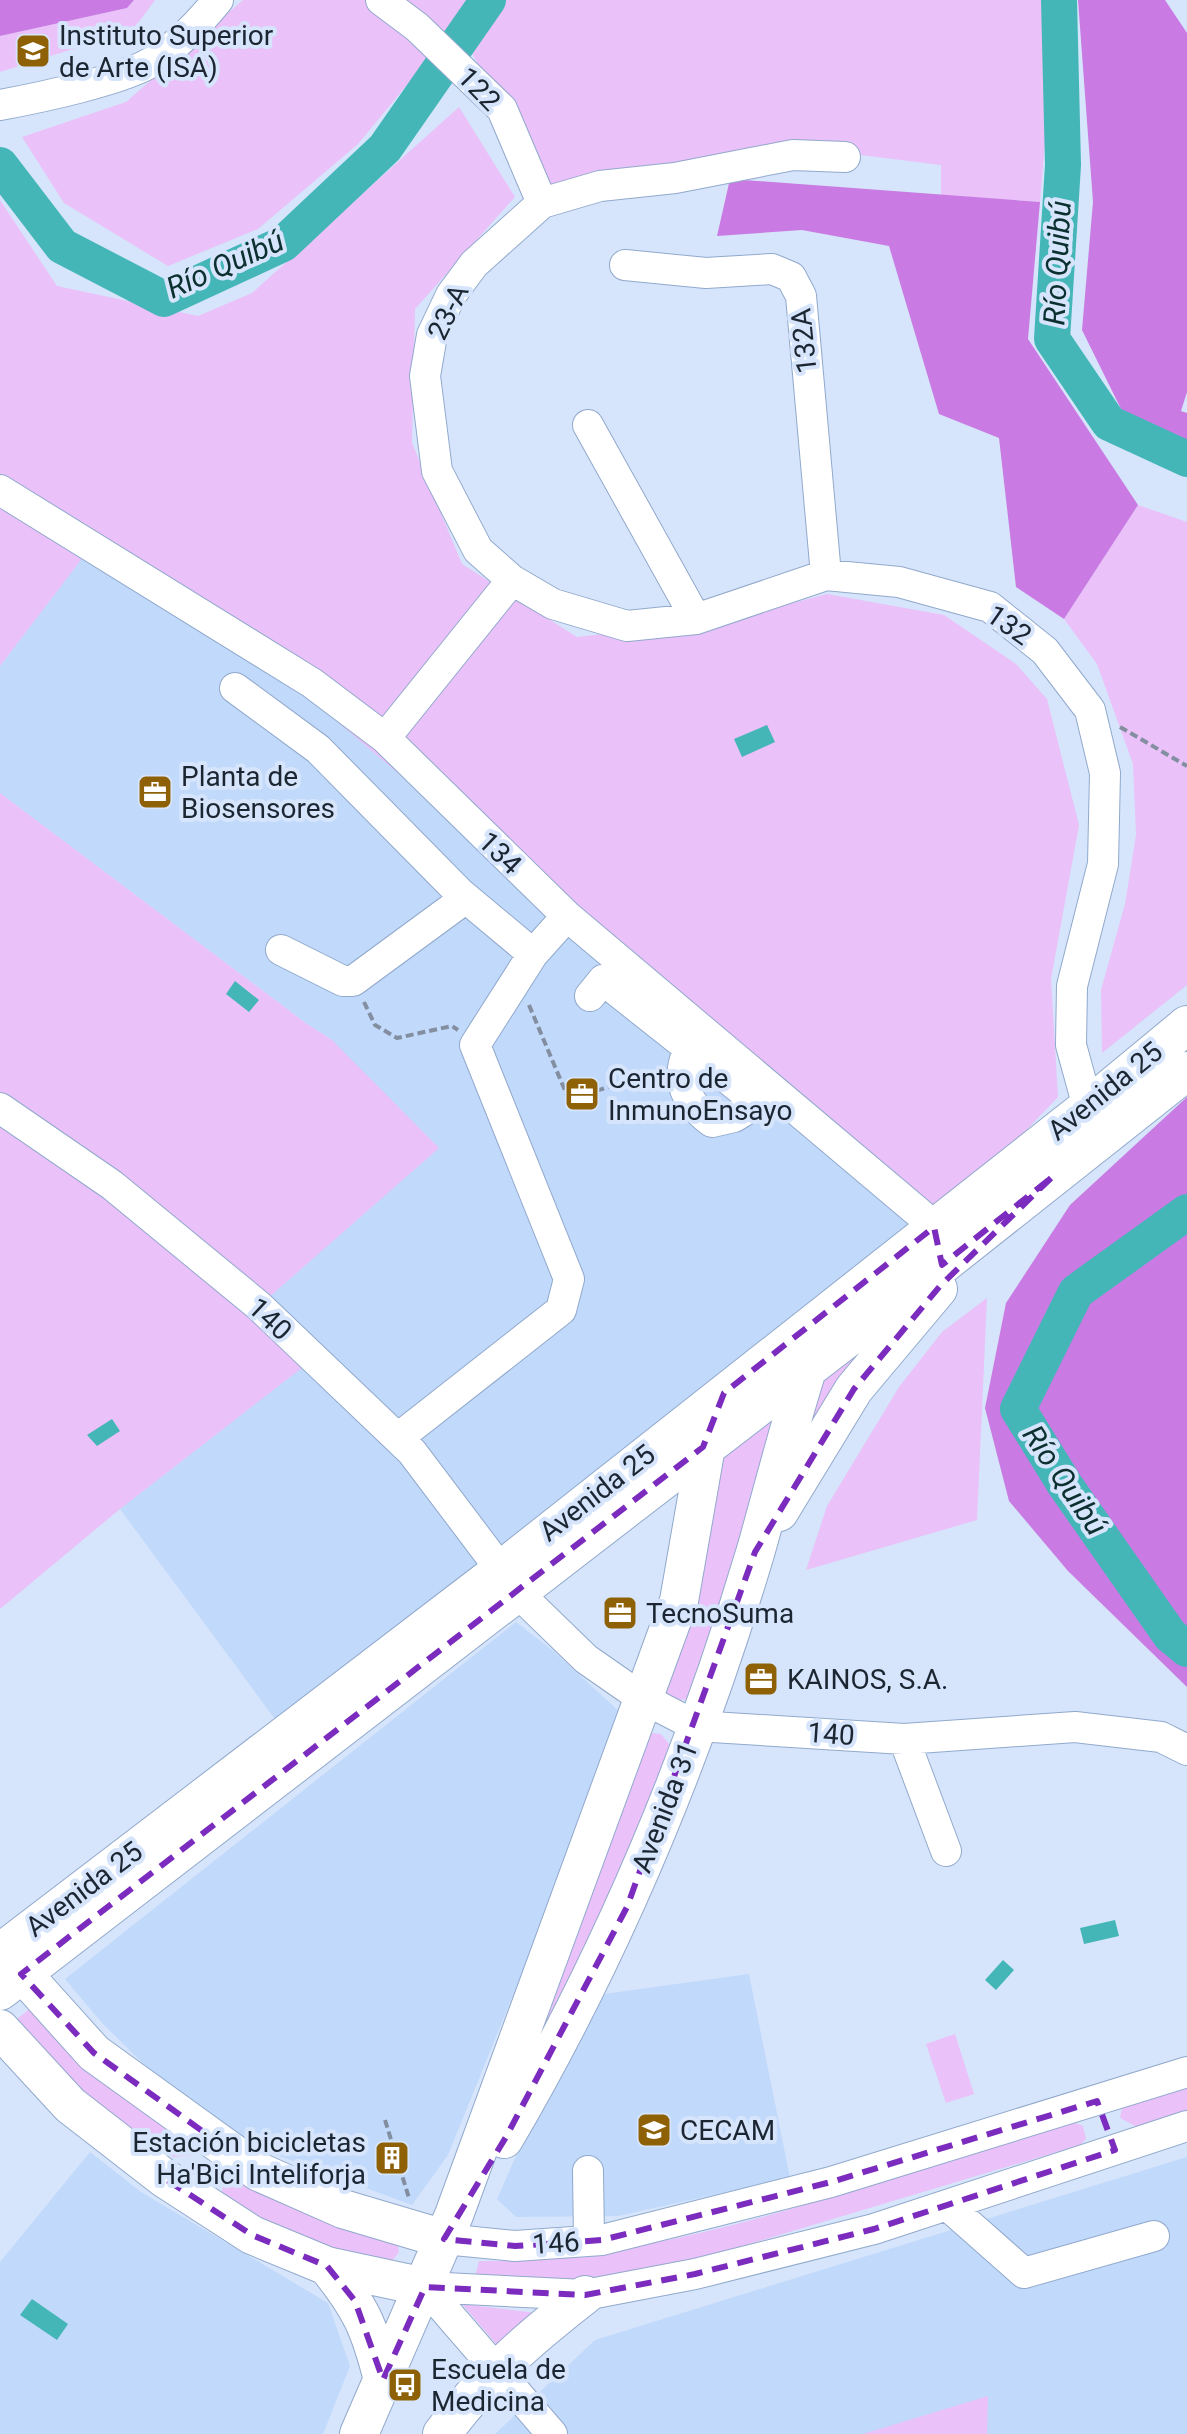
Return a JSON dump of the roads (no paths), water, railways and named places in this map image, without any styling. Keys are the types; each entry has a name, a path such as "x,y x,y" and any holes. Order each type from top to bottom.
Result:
{"main road":[{"name":"Avenida 25","path":"509,1581 724,1393 1088,1107 1187,1025"},
{"name":"Avenida 25","path":"5,1963 509,1581 703,1447 807,1370 1187,1071"},
{"path":"755,1552 854,1389 940,1286 1051,1178"},
{"name":"Avenida 31","path":"439,2228 506,2137 627,1907 696,1726 755,1552 807,1370"},
{"name":"Avenida 31","path":"359,2434 425,2287 439,2228 679,1601 703,1447 724,1393"},
{"name":"146","path":"5,1963 94,2053 259,2172 343,2209 439,2228"},
{"name":"146","path":"0,2029 70,2105 164,2178 252,2235 327,2266 425,2287"},
{"path":"164,2178 190,2177 208,2163 212,2153 205,2133"},
{"path":"327,2266 355,2301 371,2332 383,2380"},
{"path":"442,2434 519,2346 585,2295"}],"street":[{"path":"1,105 57,93 153,62 199,22 218,0"},
{"name":"122","path":"381,0 417,27 502,109 542,203"},
{"name":"23-A","path":"512,580 478,550 437,471 425,376 432,335 451,295 474,264 542,203 600,186 675,178 793,155 845,157"},
{"name":"132A","path":"625,265 706,273 772,269 791,277 801,296 826,575"},
{"path":"588,425 696,619"},
{"name":"134","path":"0,490 312,683 385,738 695,1040 934,1227"},
{"name":"132","path":"512,580 553,604 627,626 696,619 826,575 899,582 990,607 1045,651 1090,710 1105,773 1103,864 1072,986 1071,1045 1088,1107"},
{"path":"385,738 512,580"},
{"path":"235,688 318,749 466,898 525,965"},
{"path":"281,950 353,981 466,898"},
{"path":"398,1438 561,1310 569,1279 475,1045 525,965 567,916"},
{"path":"590,996 603,980 695,1040"},
{"name":"140","path":"0,1108 112,1185 259,1306 412,1452 509,1581 586,1659 642,1698 696,1726 904,1739 1075,1727 1161,1737 1187,1750"},
{"path":"932,1273 939,1250 934,1227"},
{"path":"904,1739 946,1851"},
{"name":"146","path":"439,2228 515,2246 589,2240 831,2182 1187,2072"},
{"path":"1097,2101 1115,2150"},
{"name":"146","path":"425,2287 585,2295 695,2274 874,2229 1187,2126"},
{"path":"588,2171 589,2240"},
{"path":"947,2205 1024,2273 1154,2236"},
{"path":"425,2287 552,2434"}],"waterway":[{"name":"Río Quibú","path":"0,165 62,246 164,299 283,244 385,148 488,0"},
{"name":"Río Quibú","path":"1059,0 1063,165 1052,339 1109,423 1187,459"},
{"name":"Río Quibú","path":"1187,1212 1076,1292 1018,1409 1065,1485 1170,1635 1187,1649"}],"place":[{"name":"Instituto Superior de Arte (ISA)","path":"33,51"},
{"name":"Planta de Biosensores","path":"155,792"},
{"name":"Centro de InmunoEnsayo","path":"582,1094"},
{"name":"TecnoSuma","path":"620,1613"},
{"name":"KAINOS, S.A.","path":"761,1679"},
{"name":"CECAM","path":"654,2130"},
{"name":"Estación bicicletas Ha'Bici Inteliforja","path":"392,2158"},
{"name":"Escuela de Medicina","path":"405,2385"}]}
